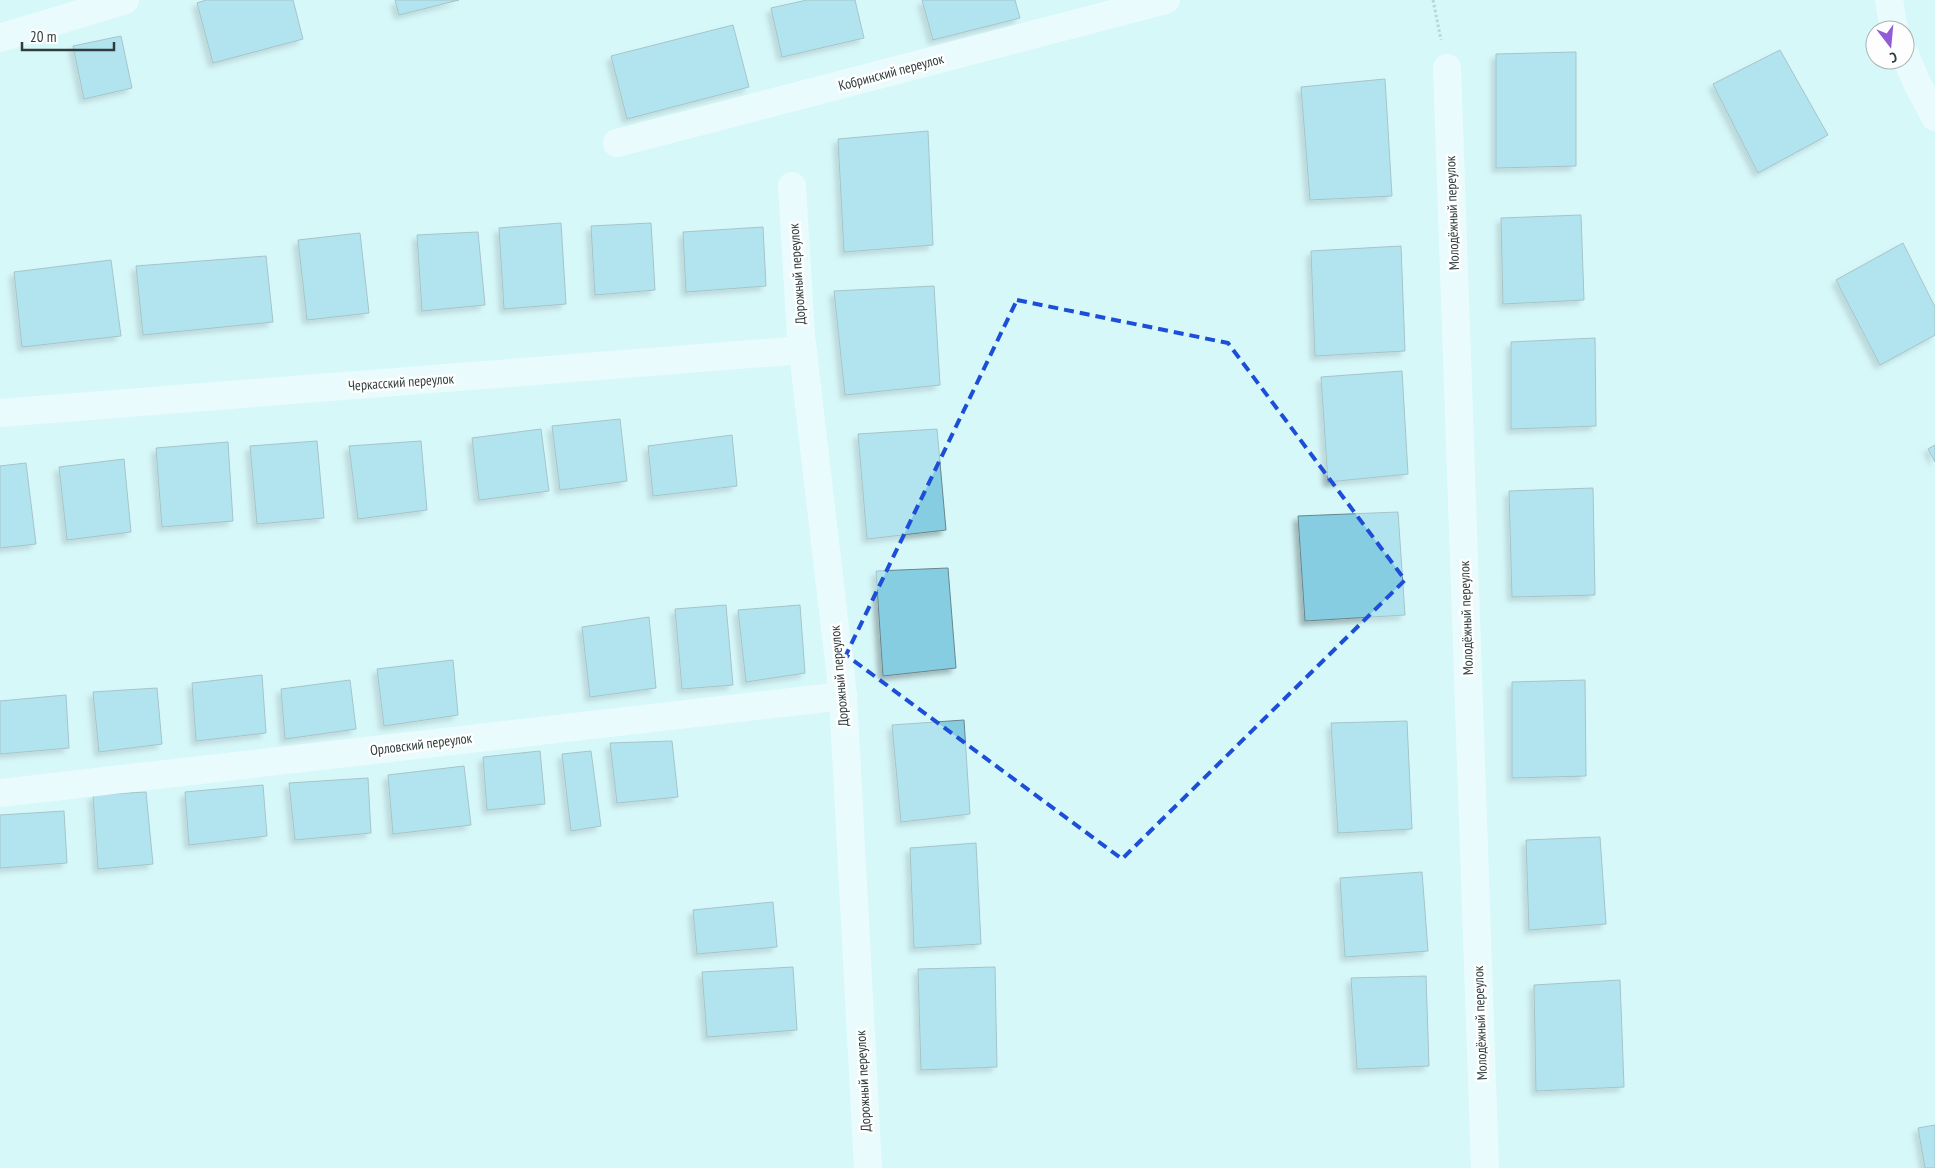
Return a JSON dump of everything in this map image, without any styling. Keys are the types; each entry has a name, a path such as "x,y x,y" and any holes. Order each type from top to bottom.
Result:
{"street":[{"path":"0,38 125,0"},
{"name":"Кобринский переулок","path":"617,143 1166,0"},
{"path":"1890,0 1893,20"},
{"name":"Молодёжный переулок","path":"1445,58 1485,1168"},
{"path":"1912,70 1935,116"},
{"name":"Дорожный переулок","path":"792,186 803,350 843,696 868,1168"},
{"name":"Черкасский переулок","path":"0,413 803,350"},
{"name":"Орловский переулок","path":"0,793 843,696"}],"path":[{"path":"1433,0 1445,58"}],"highlighted area":[{"path":"1017,300 1228,343 1405,580 1122,859 846,655"}],"building":[{"path":"206,0 293,0 303,39 213,63 197,3"},
{"path":"395,0 459,0 399,15"},
{"path":"807,0 855,0 864,38 782,57 771,8"},
{"path":"922,0 1015,0 1020,18 933,40"},
{"path":"733,25 749,87 627,119 611,56"},
{"path":"121,36 132,88 84,99 73,46"},
{"path":"1780,50 1828,135 1758,173 1713,84"},
{"path":"1576,52 1576,166 1496,168 1496,54"},
{"path":"1385,79 1392,196 1310,200 1301,87"},
{"path":"928,131 933,245 844,252 838,139"},
{"path":"1581,215 1584,300 1503,304 1501,218"},
{"path":"561,223 566,304 504,309 499,228"},
{"path":"651,223 655,290 595,295 591,226"},
{"path":"763,227 766,286 686,292 683,232"},
{"path":"478,232 485,305 422,311 417,235"},
{"path":"360,233 369,313 307,320 298,240"},
{"path":"1903,243 1935,307 1935,335 1880,365 1836,280"},
{"path":"1401,246 1405,351 1315,356 1311,251"},
{"path":"266,256 273,322 143,335 136,266"},
{"path":"111,260 121,336 22,347 14,272"},
{"path":"934,286 940,385 845,395 834,291"},
{"path":"1595,338 1596,426 1511,429 1511,342"},
{"path":"1402,371 1408,474 1328,482 1321,377"},
{"path":"620,419 627,481 560,490 552,426"},
{"path":"541,429 549,491 479,500 472,438"},
{"path":"937,429 946,530 867,539 858,434"},
{"path":"732,435 737,486 653,496 648,446"},
{"path":"317,441 324,518 257,524 250,446"},
{"path":"421,441 427,510 358,519 349,446"},
{"path":"228,442 233,521 162,527 156,448"},
{"path":"1935,445 1935,462 1928,449"},
{"path":"124,459 131,532 67,540 59,467"},
{"path":"26,463 36,544 0,548 0,466"},
{"path":"1593,488 1595,595 1512,597 1509,491"},
{"path":"1398,512 1405,615 1305,621 1298,516"},
{"path":"948,568 956,668 883,676 876,571"},
{"path":"726,605 733,685 682,689 675,609"},
{"path":"800,605 805,673 746,682 738,610"},
{"path":"649,617 656,688 590,697 582,627"},
{"path":"453,660 458,715 384,726 377,669"},
{"path":"262,675 266,733 196,741 192,683"},
{"path":"350,680 356,729 285,739 281,689"},
{"path":"1585,680 1586,776 1512,778 1512,682"},
{"path":"157,688 162,744 99,752 93,692"},
{"path":"66,695 69,748 0,754 0,701"},
{"path":"964,720 970,814 901,822 892,725"},
{"path":"1407,721 1412,829 1338,833 1331,723"},
{"path":"672,741 678,797 617,803 610,743"},
{"path":"540,751 545,804 487,810 483,757"},
{"path":"591,751 601,826 571,831 562,754"},
{"path":"464,766 471,825 393,834 388,775"},
{"path":"368,778 371,833 295,840 289,783"},
{"path":"263,785 267,836 189,845 185,792"},
{"path":"146,792 153,864 98,869 93,795"},
{"path":"64,811 67,863 0,868 0,815"},
{"path":"1600,837 1606,924 1529,930 1526,840"},
{"path":"976,843 981,944 914,948 910,848"},
{"path":"1422,872 1428,951 1345,957 1340,878"},
{"path":"773,902 777,947 697,954 693,910"},
{"path":"793,967 797,1030 707,1037 702,972"},
{"path":"995,967 997,1067 921,1070 918,969"},
{"path":"1426,976 1429,1066 1357,1069 1351,978"},
{"path":"1620,980 1624,1087 1536,1091 1534,985"},
{"path":"1935,1125 1935,1168 1925,1168 1918,1128"}]}
